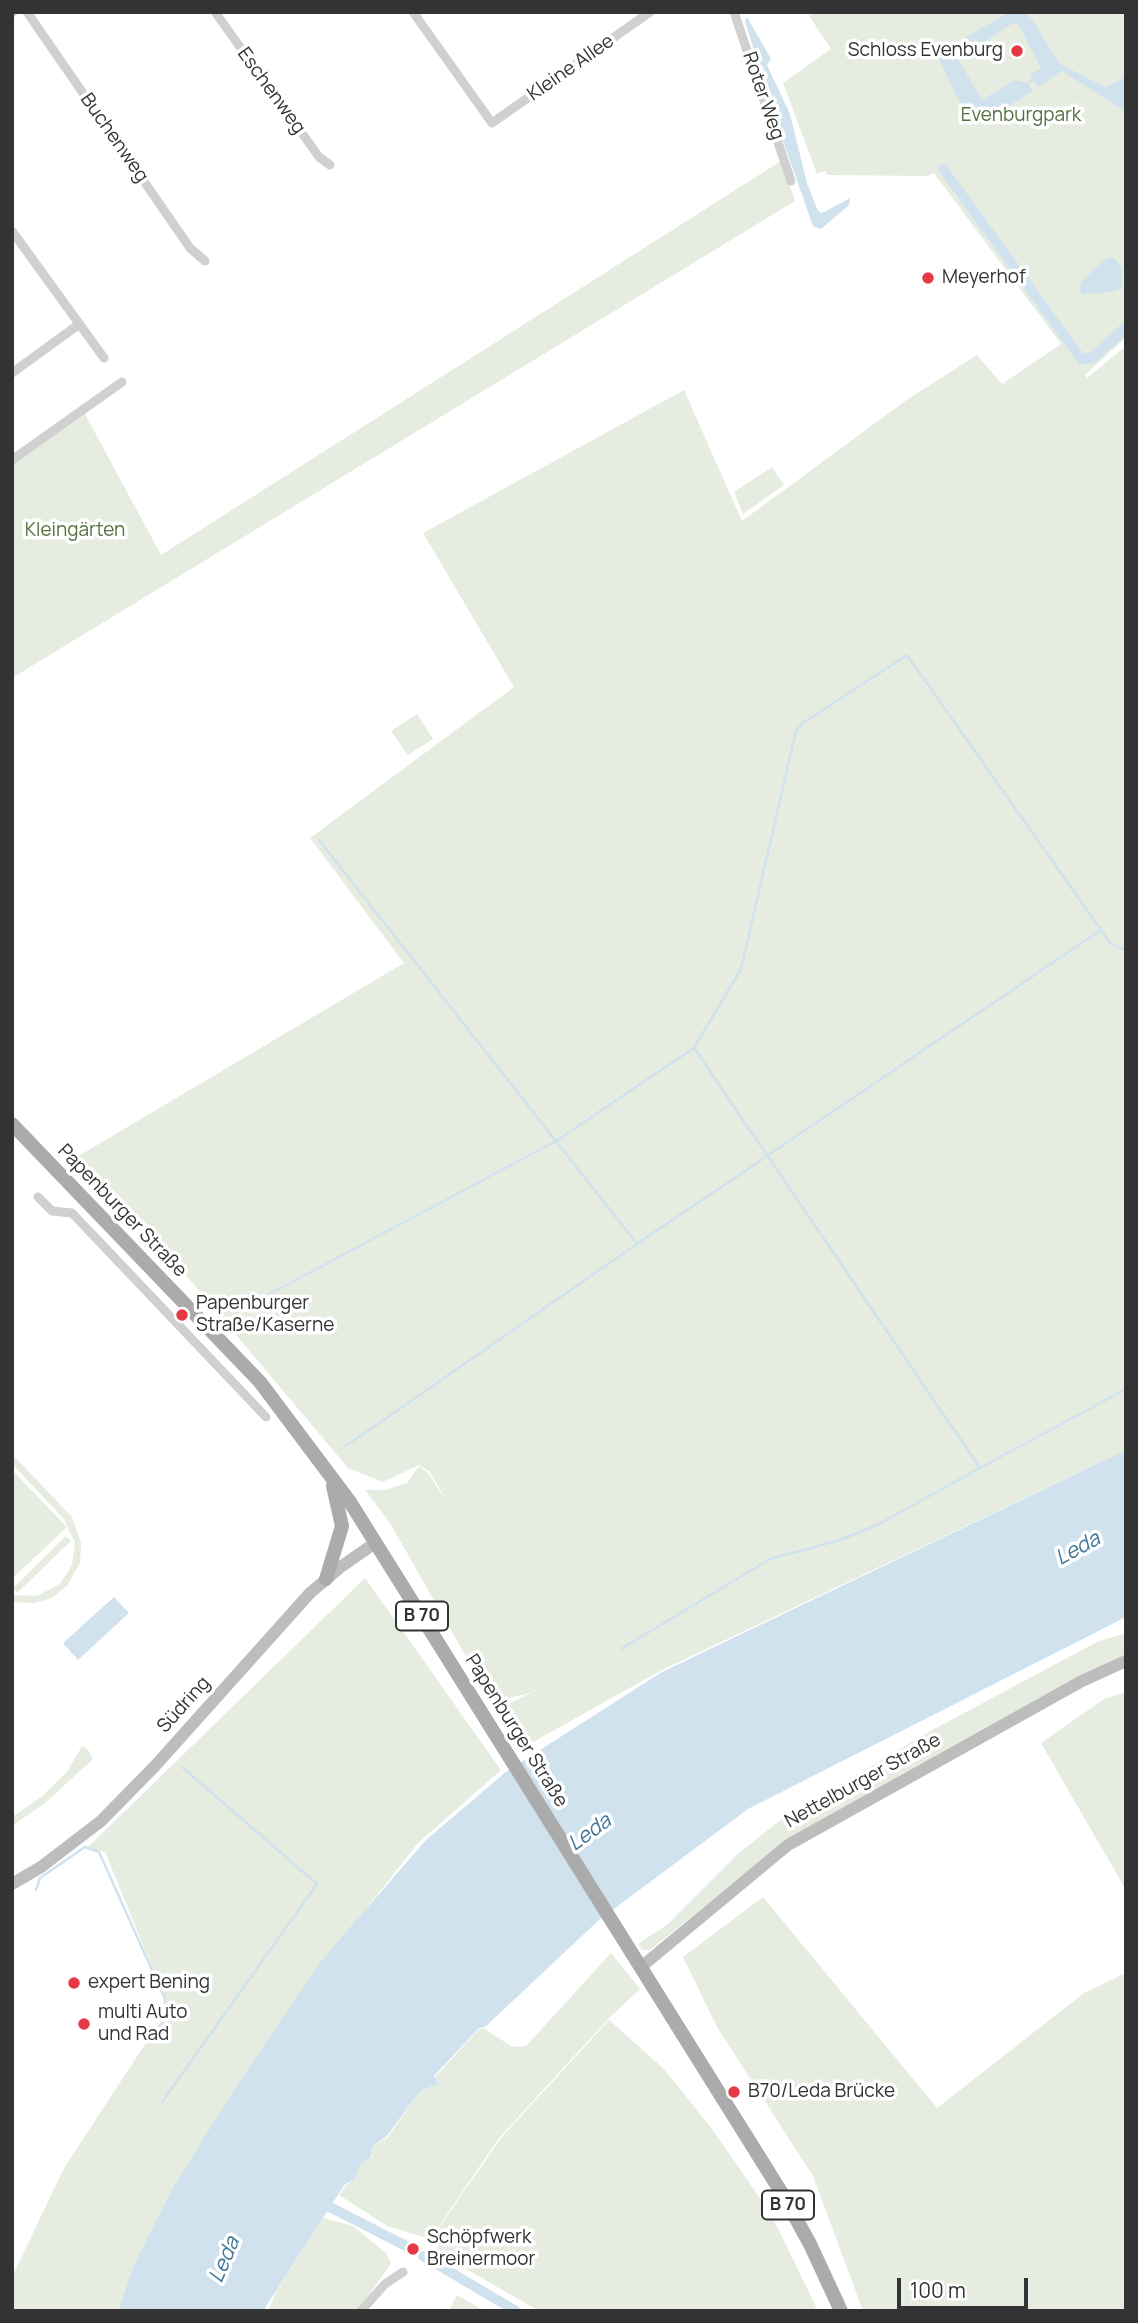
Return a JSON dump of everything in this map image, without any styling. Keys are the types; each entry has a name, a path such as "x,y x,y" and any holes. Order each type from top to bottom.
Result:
{"main road":[{"name":"Papenburger Straße","path":"12,1124 260,1382 328,1471 783,2195 810,2244 841,2311"},
{"path":"326,1579 342,1527 341,1514 328,1471"}],"street":[{"name":"Buchenweg","path":"27,12 190,248 205,261"},
{"name":"Eschenweg","path":"215,12 319,158 330,165"},
{"name":"Kleine Allee","path":"413,12 492,124 650,12"},
{"name":"Roter Weg","path":"734,12 791,181"},
{"path":"12,231 104,358"},
{"path":"12,373 78,325"},
{"path":"12,460 122,382"},
{"path":"38,1197 52,1211 72,1213 266,1418"},
{"name":"Südring","path":"12,1884 72,1845 118,1805 290,1614 326,1579 375,1543"},
{"name":"Nettelburger Straße","path":"640,1967 788,1845 1082,1681 1126,1661"},
{"path":"361,2311 385,2284 404,2272"}],"green space":[{"name":"Evenburgpark","path":"816,12 1126,12 1126,337 1085,375 1087,378 1126,346 1126,1450 660,1671 517,1751 496,1710 580,1669 530,1693 492,1702 390,1523 365,1490 386,1490 407,1483 419,1466 428,1473 449,1505 430,1472 419,1465 383,1482 348,1468 190,1280 70,1161 404,963 310,838 514,687 423,533 684,390 742,521 908,399 977,355 1002,384 1061,344 934,173 928,176 827,175 825,171 817,174 783,83 831,49 809,16"},
{"name":"Kleingärten","path":"781,161 795,201 12,678 12,465 85,414 161,555"},
{"path":"772,467 784,485 743,514 734,492"},
{"path":"417,714 433,739 408,755 391,731"},
{"path":"12,1454 72,1517 81,1543 80,1563 67,1586 50,1599 34,1603 12,1602 12,1595 37,1596 60,1584 72,1565 75,1543 64,1519 12,1464"},
{"path":"12,1470 67,1527 12,1579"},
{"path":"66,1536 71,1541 17,1593 13,1588"},
{"path":"365,1578 501,1770 418,1843 340,1942 124,2311 12,2311 12,2277 64,2168 157,2026 161,2025 165,1999 105,1852 87,1848"},
{"path":"1126,1633 1126,1657 754,1866 650,1950 642,1950 638,1944 668,1924 739,1853 783,1818 936,1728 1097,1642"},
{"path":"1126,1692 1126,1890 1041,1743 1104,1699"},
{"path":"82,1746 89,1751 93,1759 45,1803 12,1826 12,1817 41,1797 67,1772"},
{"path":"763,1897 937,2108 1084,1993 1126,1973 1126,2311 863,2311 813,2176 717,2027 683,1957"},
{"path":"611,1953 640,1989 608,2019 499,2138 437,2229 427,2238 387,2226 339,2195 346,2185 354,2180 361,2164 372,2157 373,2146 387,2138 421,2090 439,2084 435,2077 478,2030 484,2028 512,2047 526,2046"},
{"path":"609,2020 664,2069 712,2129 771,2214 818,2311 539,2311 435,2251 445,2236 438,2229 501,2138"},
{"path":"323,2218 353,2226 386,2253 391,2263 358,2311 268,2311 277,2290"},
{"path":"457,2295 485,2311 449,2311"}],"water":[{"path":"1010,12 1023,12 1031,18 1060,64 1105,87 1126,77 1126,112 1062,71 1038,87 1034,81 1029,84 1032,91 992,117 980,122 973,119 965,113 939,59 968,36","holes":["1013,23 1018,23 1041,68 1030,74 1032,79 1027,83 1015,80 982,100 958,59"]},
{"path":"747,17 771,59 767,65 790,114 807,183 818,211 822,213 850,198 849,205 821,229 813,226 775,118 763,67 758,64 745,21"},
{"path":"940,164 946,165 1083,353 1090,353 1126,320 1126,336 1094,363 1079,364 938,170"},
{"path":"1112,257 1122,267 1122,288 1113,292 1081,294 1080,283 1105,259"},
{"name":"Leda","path":"1126,1450 1126,1617 748,1809 599,1920 486,2026 478,2029 434,2076 439,2084 421,2090 386,2137 373,2146 371,2157 361,2164 354,2180 345,2184 263,2311 118,2311 134,2265 174,2186 232,2093 321,1961 426,1840 507,1771 662,1672"},
{"path":"114,1597 129,1613 78,1660 63,1643"}],"waterway":[{"path":"234,1313 556,1141 694,1048 741,969 796,731 803,723 907,655 1101,930"},
{"path":"319,840 637,1244 1101,930 1110,943 1126,951"},
{"path":"621,1649 770,1559 840,1540 877,1525 980,1468 694,1048"},
{"path":"346,1446 637,1244"},
{"path":"980,1468 1126,1389"},
{"path":"162,2102 317,1884 182,1767"},
{"path":"36,1890 40,1878 85,1847 99,1852 165,1999 164,2020 155,2033"},
{"path":"318,2201 408,2247"},
{"path":"423,2256 516,2311"}],"place":[{"name":"Schloss Evenburg","path":"1017,51"},
{"name":"Meyerhof","path":"928,278"},
{"name":"Papenburger Straße/Kaserne","path":"182,1315"},
{"name":"expert Bening","path":"74,1983"},
{"name":"multi Auto und Rad","path":"84,2024"},
{"name":"B70/Leda Brücke","path":"734,2092"},
{"name":"Schöpfwerk Breinermoor","path":"413,2249"}]}
